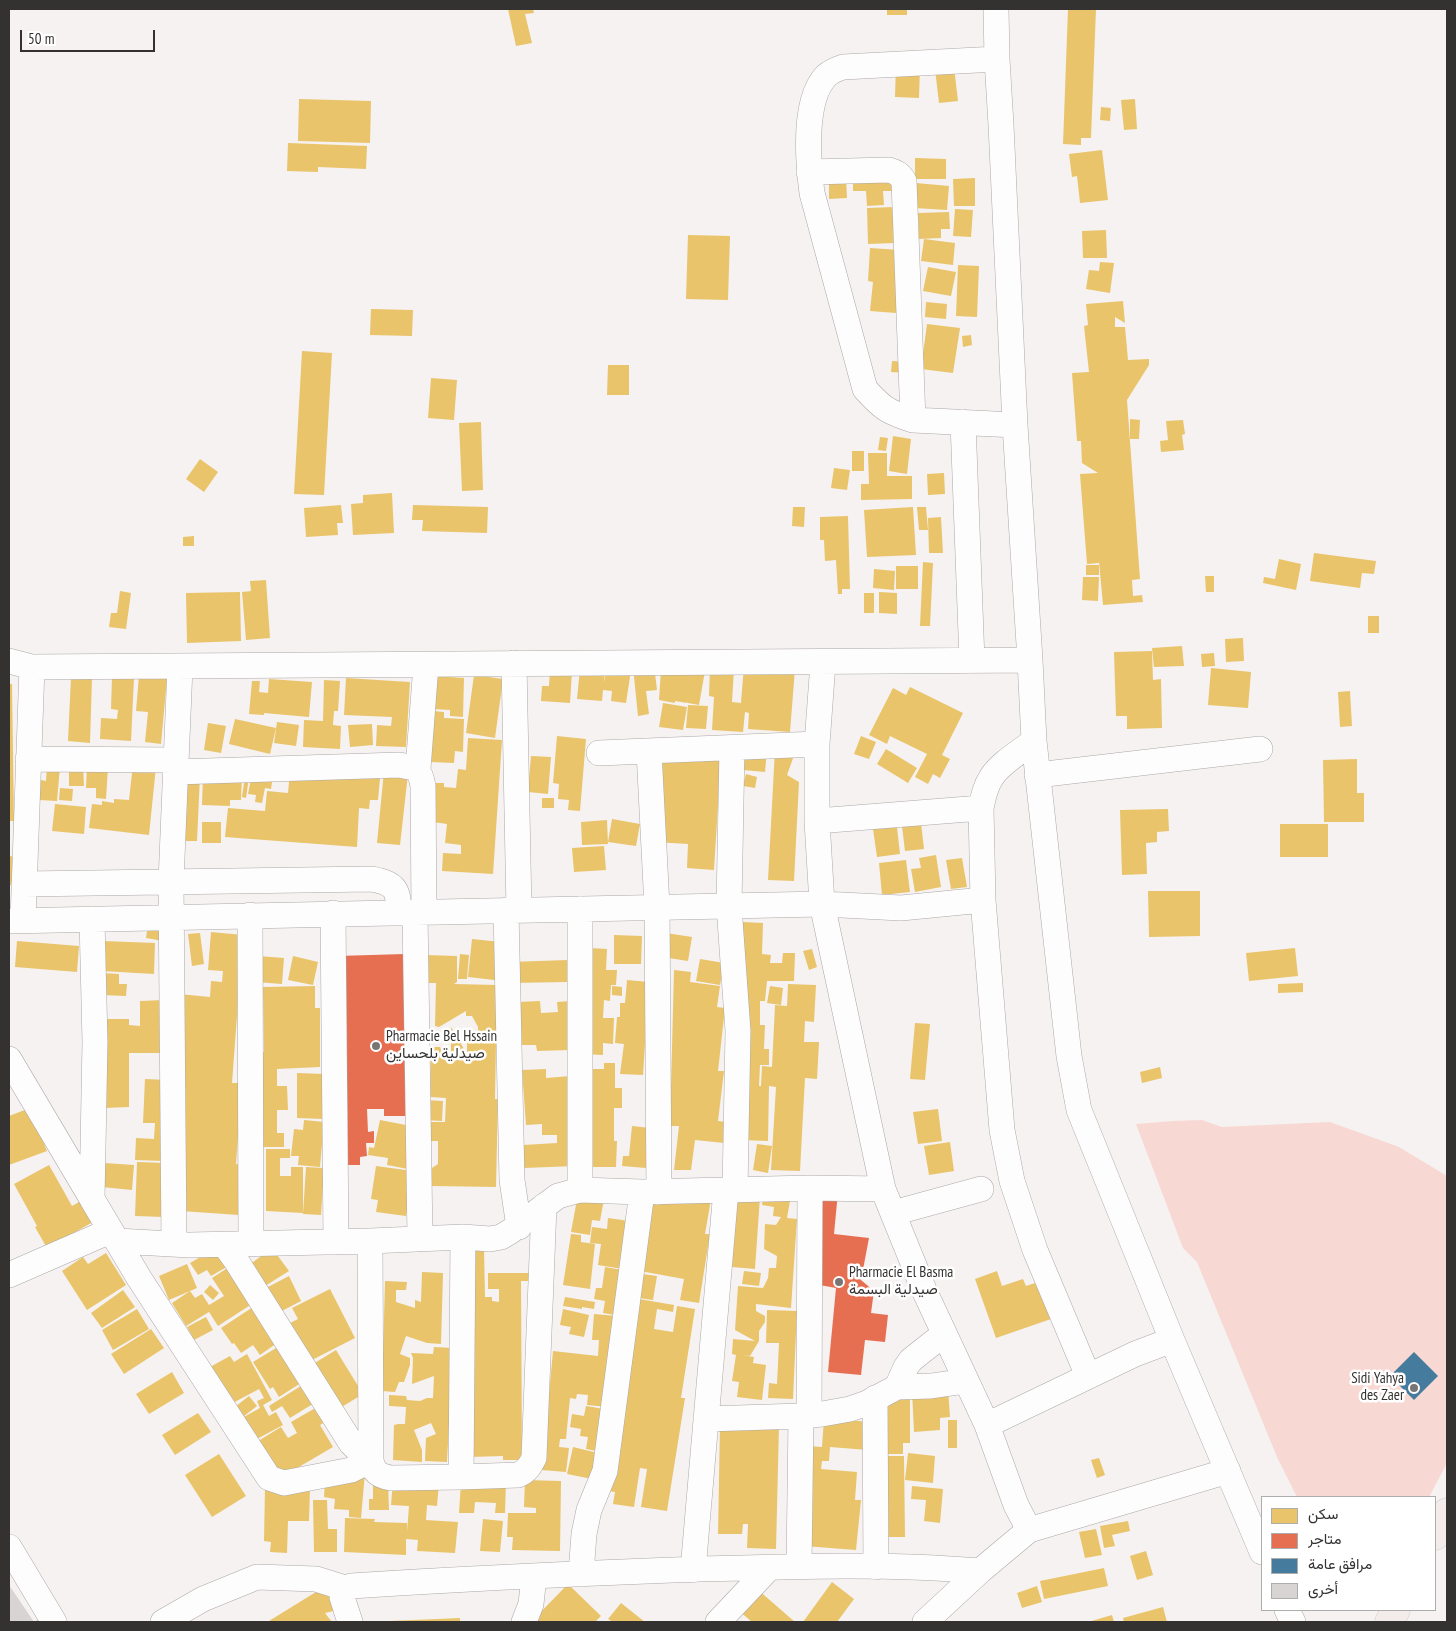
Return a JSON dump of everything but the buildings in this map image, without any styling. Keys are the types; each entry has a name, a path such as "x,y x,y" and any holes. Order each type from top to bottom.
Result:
{"main road":[{"path":"1436,1534 1447,1512"},
{"path":"1389,1622 1395,1611"}],"street":[{"path":"996,9 1014,425 1034,741 1070,1056 1079,1110 1172,1340 1261,1550"},
{"path":"997,59 843,67 827,75 817,91 811,113 808,146 809,172 812,193 865,389 892,414 913,420 1014,425"},
{"path":"809,172 889,170 897,172 904,181 913,420"},
{"path":"963,422 972,661"},
{"path":"983,900 901,908 822,904 16,921 24,884 28,759 20,664 180,666 823,663 1030,660"},
{"path":"823,663 817,744 817,821 822,904 884,1189 924,1290 987,1425 1016,1505 1029,1530"},
{"path":"514,664 512,1180 519,1226"},
{"path":"418,770 426,665"},
{"path":"174,1244 171,882 180,666"},
{"path":"1034,741 999,768 991,777 981,808 983,900 1002,1130 1012,1181 1035,1250 1088,1376"},
{"path":"599,753 817,744"},
{"path":"693,1570 706,1419 731,1190 738,1031 729,906 732,748"},
{"path":"1038,775 1260,749"},
{"path":"581,1574 584,1534 589,1510 605,1471 651,1192 657,907 649,751"},
{"path":"28,759 176,766 399,765 418,770 422,774 423,786 413,912 420,1239"},
{"path":"817,821 981,808"},
{"path":"24,884 372,879 394,886 399,898 413,912"},
{"path":"580,909 580,1190"},
{"path":"333,913 336,1242"},
{"path":"250,915 251,1243"},
{"path":"92,919 95,1042 92,1199"},
{"path":"9,1059 139,1278 269,1478 284,1483 351,1470 371,1460"},
{"path":"9,1275 114,1236 174,1244 336,1242 463,1237 490,1239 501,1237 519,1226 558,1196 580,1190 651,1192 810,1188 884,1189"},
{"path":"799,1567 805,1416 810,1188"},
{"path":"893,1213 981,1189"},
{"path":"370,1241 372,1467 376,1473 383,1477 461,1477 518,1474 530,1466 534,1458 544,1206"},
{"path":"461,1477 463,1237"},
{"path":"224,1244 350,1443 371,1460"},
{"path":"897,1387 911,1360 944,1334"},
{"path":"987,1425 1134,1354 1172,1340"},
{"path":"706,1419 805,1416 850,1409 867,1403 897,1387 932,1386 966,1381"},
{"path":"875,1398 876,1567"},
{"path":"925,1622 980,1571 1029,1530 1228,1471"},
{"path":"9,1547 54,1622"},
{"path":"163,1622 203,1600 257,1577 316,1578 345,1588 361,1585 534,1576 770,1567 936,1567 980,1571"},
{"path":"718,1622 770,1567"},
{"path":"524,1622 531,1604 534,1576"},
{"path":"345,1588 342,1598 350,1622"}],"shaded area":[{"path":"1202,1120 1222,1127 1330,1122 1399,1147 1447,1176 1447,1463 1430,1496 1296,1496 1277,1457 1197,1262 1183,1248 1136,1124"}],"place":[{"name":"Pharmacie Bel Hssain صيدلية بلحساين","path":"376,1046"},
{"name":"Pharmacie El Basma صيدلية البسمة","path":"839,1282"},
{"name":"Sidi Yahya des Zaer","path":"1414,1388"}]}
